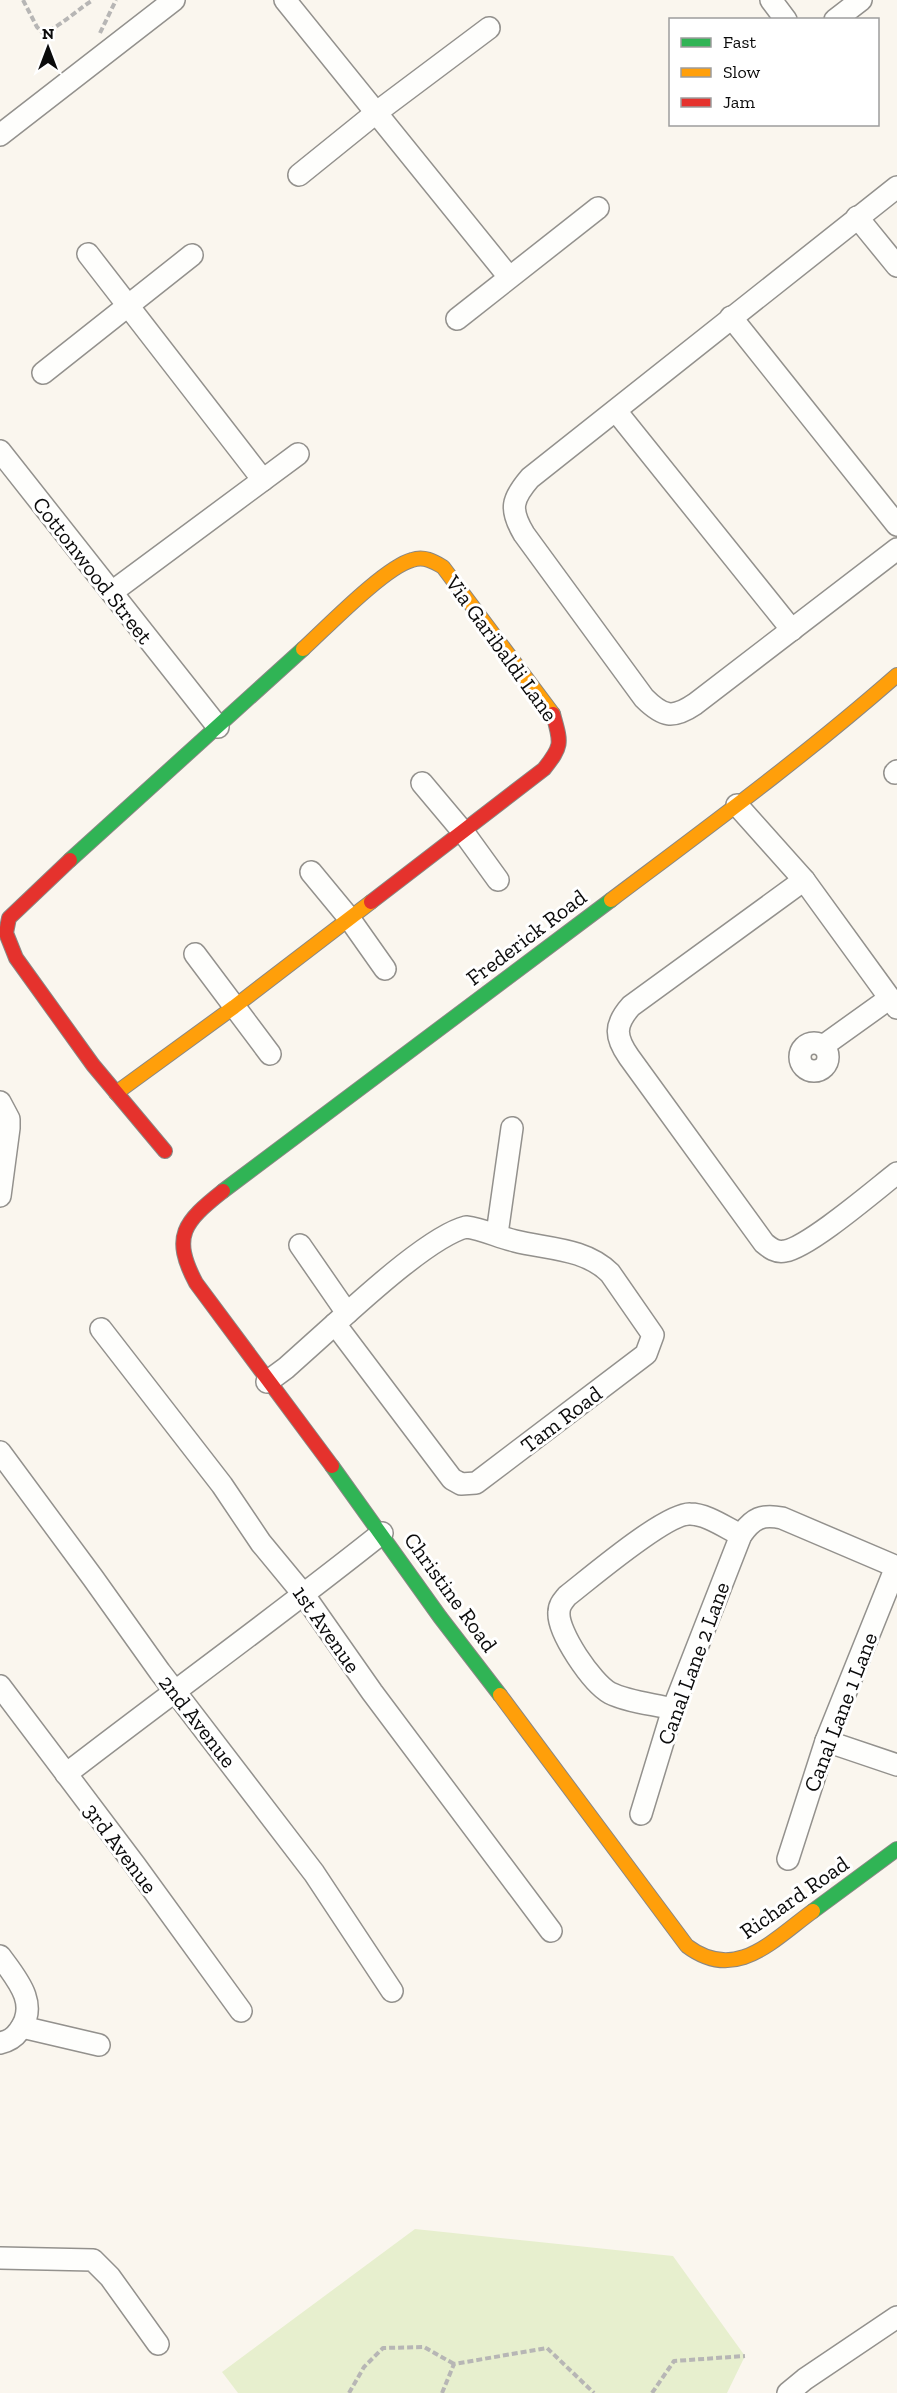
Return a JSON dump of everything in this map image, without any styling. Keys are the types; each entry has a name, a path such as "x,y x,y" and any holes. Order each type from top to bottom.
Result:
{"street":[{"path":"0,135 174,0"},
{"path":"285,0 509,277"},
{"path":"771,0 784,18"},
{"path":"838,18 861,0"},
{"path":"299,175 377,112 489,28"},
{"path":"897,187 530,478 515,500 513,510 515,520 524,534 644,698 661,712 672,715 681,713 897,549"},
{"path":"457,319 598,208"},
{"path":"857,218 897,266"},
{"path":"88,254 263,480"},
{"path":"43,373 192,255"},
{"path":"731,318 897,525"},
{"path":"615,411 792,630"},
{"name":"Cottonwood Street","path":"0,451 218,727"},
{"path":"111,592 298,454"},
{"name":"Via Garibaldi Lane","path":"116,1093 464,833 552,761 557,753 560,733 553,714 443,567 434,561 417,558 409,560 384,576 54,874 16,910 7,924 8,942 16,957 116,1093 165,1151"},
{"name":"Frederick Road","path":"184,1234 195,1215 229,1187 736,805 857,710 897,675"},
{"path":"422,783 464,833 498,880"},
{"path":"736,805 804,880 893,1003 823,1046"},
{"path":"311,872 349,918 385,969"},
{"path":"804,880 631,1006 623,1014 618,1028 620,1045 764,1243 771,1249 785,1251 809,1240 897,1173"},
{"path":"195,954 270,1054"},
{"path":"0,1102 9,1119 0,1196"},
{"path":"497,1234 512,1128"},
{"name":"Tam Road","path":"267,1382 286,1368 341,1318 402,1268 453,1230 466,1227 497,1234 512,1241 585,1255 602,1264 653,1335 646,1354 476,1483 461,1484 452,1479 341,1318 300,1245"},
{"name":"Christine Road","path":"184,1234 182,1247 186,1269 267,1382 382,1533 440,1617 687,1946 709,1961"},
{"name":"1st Avenue","path":"101,1329 222,1485 261,1543 304,1595 372,1692 551,1931"},
{"name":"2nd Avenue","path":"0,1452 174,1691 314,1873 392,1991"},
{"path":"673,1709 622,1697 600,1686 561,1629 559,1611 561,1603 567,1596 652,1532 682,1515 699,1515 741,1535"},
{"name":"Canal Lane 2 Lane","path":"641,1814 673,1709 741,1535 750,1523 757,1518 772,1516 782,1518 897,1567"},
{"path":"66,1774 304,1595 382,1533"},
{"name":"Canal Lane 1 Lane","path":"788,1859 826,1741 897,1567"},
{"name":"3rd Avenue","path":"0,1686 241,2011"},
{"path":"826,1741 897,1766"},
{"name":"Richard Road","path":"709,1961 730,1962 758,1951 897,1849"},
{"path":"0,1956 26,1995 27,2009 22,2027 8,2042 0,2043"},
{"path":"22,2027 99,2046"},
{"path":"0,2258 93,2260 110,2277 158,2344"},
{"path":"788,2393 897,2317"}],"path":[{"path":"23,0 43,33 51,31 93,0"},
{"path":"349,2393 364,2367 383,2348 424,2347 454,2364 547,2348 594,2393"},
{"path":"652,2393 674,2361 745,2356"},
{"path":"442,2393 454,2364"}],"green space":[{"path":"415,2229 673,2256 745,2356 727,2393 238,2393 222,2372"}],"traffic: fast":[{"path":"70,860 303,649"},
{"path":"223,1191 611,900"},
{"path":"332,1466 440,1617 500,1695"},
{"path":"813,1911 897,1849"}],"traffic: slow":[{"path":"303,649 356,599 387,574 412,560 428,560 443,567 553,714"},
{"path":"611,900 792,762 897,675"},
{"path":"116,1093 234,1007 371,902"},
{"path":"500,1695 687,1946 705,1956 722,1960 738,1959 768,1945 813,1911"}],"traffic: jam":[{"path":"371,902 544,769 555,754 559,743 553,714"},
{"path":"70,860 9,918 6,933 16,958 93,1065 165,1151"},
{"path":"223,1191 199,1212 186,1231 183,1241 188,1267 196,1283 332,1466"}]}
